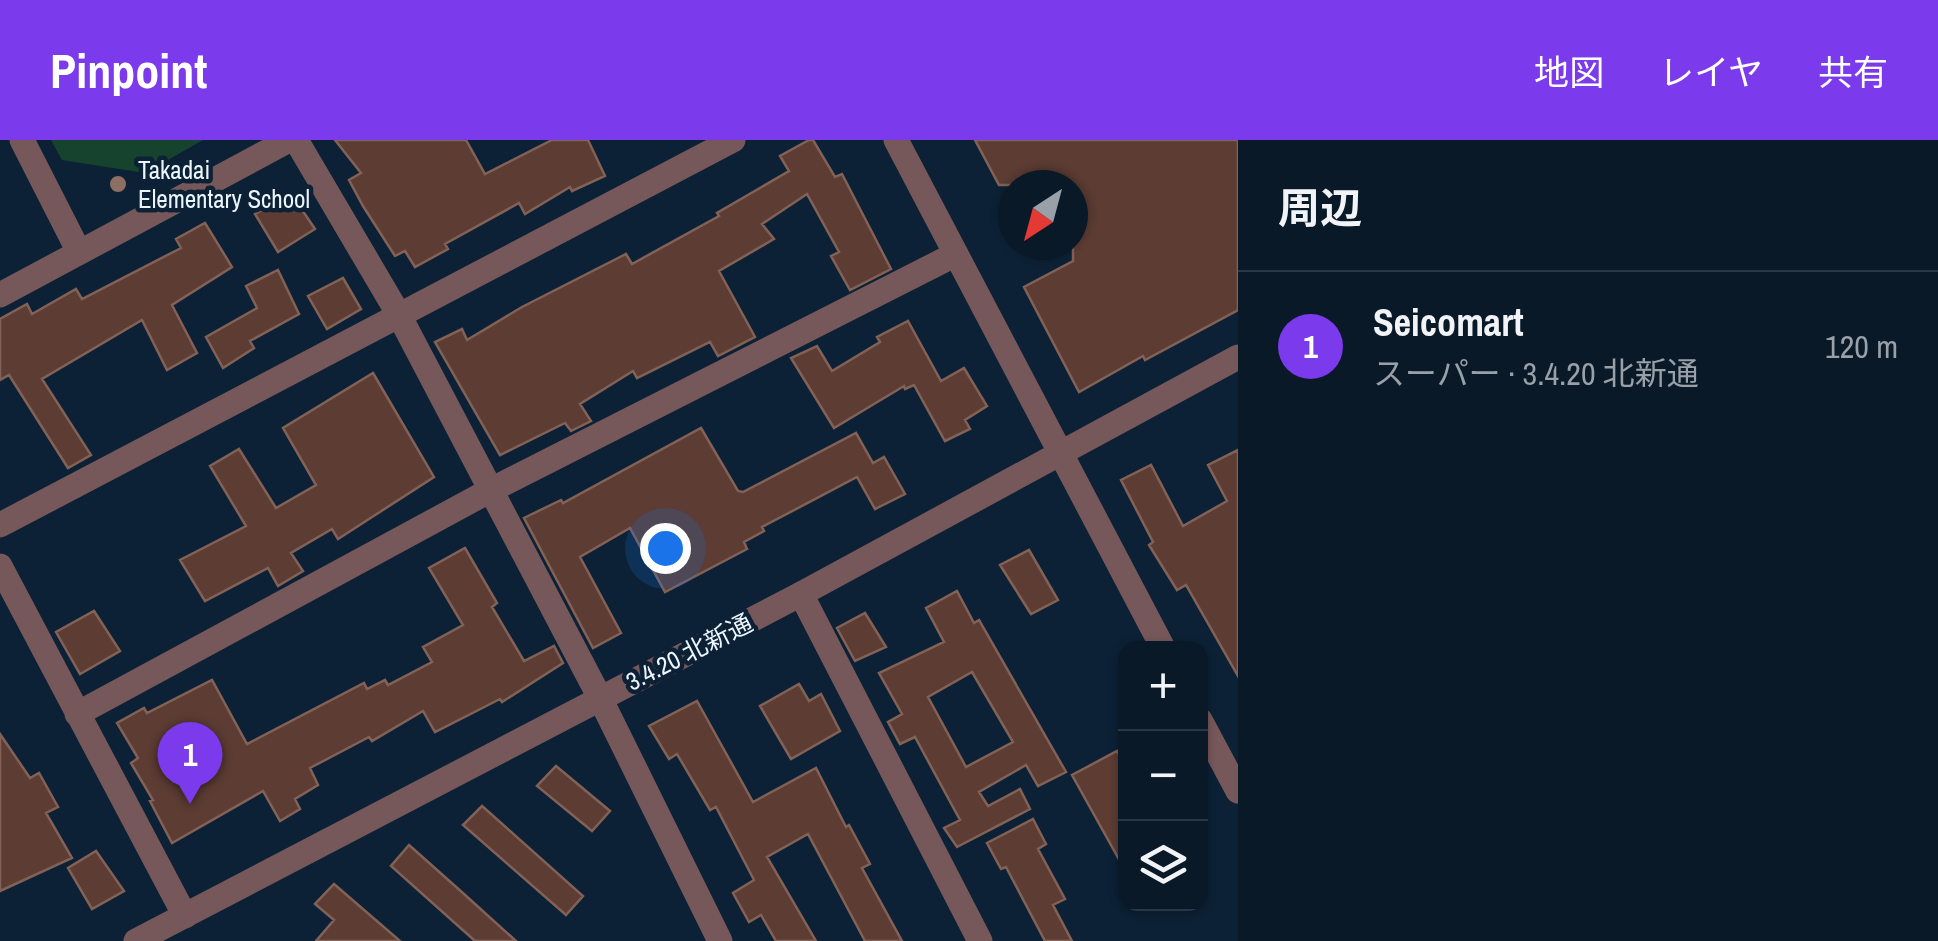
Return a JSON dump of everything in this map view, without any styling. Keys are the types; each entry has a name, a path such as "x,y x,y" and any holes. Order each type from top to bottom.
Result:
{"street":[{"path":"22,140 80,252"},
{"path":"0,295 293,140 399,315 600,698 720,941"},
{"path":"0,525 733,140"},
{"path":"896,140 1159,641"},
{"path":"78,714 489,492 956,254"},
{"name":"3.4.20 北新通","path":"136,941 801,594 1238,357"},
{"path":"0,566 185,916"},
{"path":"801,594 980,941"},
{"path":"1206,731 1238,791"}],"green space":[{"path":"51,140 203,140 145,173 62,160"}],"building":[{"path":"335,140 466,140 485,174 552,140 588,140 605,176 572,191 570,187 525,214 519,203 445,244 448,249 415,267 405,251 395,256 363,206 349,180 361,173"},
{"path":"813,140 835,177 842,174 891,269 850,290 831,256 839,252 807,194 762,224 774,239 719,271 755,337 718,356 710,342 637,378 633,371 580,404 591,421 571,431 565,423 500,455 435,342 462,329 467,340 626,254 632,264 719,216 717,213 789,171 780,156"},
{"path":"975,140 1238,140 1238,310 1079,392 1024,287 1073,260 1088,260 1088,170 998,170 998,183"},
{"path":"283,198 288,206 296,201 315,229 278,252 255,214"},
{"path":"205,223 232,267 172,305 197,353 167,370 142,320 42,379 91,455 68,468 9,375 0,380 0,319 27,304 32,314 76,289 82,299 181,248 176,239"},
{"path":"278,270 299,314 250,341 254,348 223,368 206,337 257,308 246,286"},
{"path":"343,278 361,309 327,329 308,296"},
{"path":"908,321 941,381 964,368 987,406 965,420 970,429 945,441 914,385 905,389 904,386 834,428 791,358 817,346 832,371 880,342 877,337"},
{"path":"373,373 434,477 338,539 332,529 291,553 303,571 278,586 268,568 205,601 180,560 246,526 210,466 239,449 276,508 316,485 283,428"},
{"path":"701,428 738,491 743,492 856,433 873,463 884,457 905,494 875,509 857,477 762,527 764,531 744,542 747,549 665,592 630,528 580,557 621,633 593,648 524,518 561,500 563,503"},
{"path":"1238,450 1238,676 1186,585 1177,590 1149,545 1153,542 1121,480 1151,465 1183,526 1227,501 1208,465"},
{"path":"465,548 497,603 492,607 524,661 554,646 563,663 502,702 500,699 435,732 423,711 372,741 369,737 310,768 318,785 295,799 300,809 280,821 263,791 172,843 131,763 138,758 117,723 144,708 147,713 212,680 247,744 364,683 367,689 385,680 388,685 432,662 423,647 463,625 429,568"},
{"path":"1029,550 1058,600 1031,614 1000,565"},
{"path":"957,591 974,623 979,620 1066,772 1038,786 1026,765 979,792 988,806 1020,789 1030,809 957,847 944,828 960,820 915,737 900,744 888,722 902,714 879,673 944,642 926,608","holes":["972,672 1013,742 966,767 928,697"]},
{"path":"94,611 120,651 80,674 56,632"},
{"path":"865,613 886,647 855,661 837,628"},
{"path":"799,684 809,701 821,694 840,731 791,759 760,706"},
{"path":"697,701 753,802 816,768 870,864 862,868 902,941 865,941 808,834 767,857 816,941 776,941 761,915 749,922 733,893 754,880 716,807 710,810 677,754 669,759 649,726"},
{"path":"0,734 30,778 39,773 58,807 46,813 72,858 0,891"},
{"path":"1118,753 1118,858 1072,775"},
{"path":"556,766 610,811 592,831 537,786"},
{"path":"482,806 583,896 566,915 463,825"},
{"path":"1033,819 1046,844 1038,849 1065,899 1053,905 1072,941 1045,941 1006,867 1001,869 987,843"},
{"path":"409,845 516,941 475,941 391,866"},
{"path":"96,851 124,891 92,909 68,868"},
{"path":"334,884 400,941 316,941 334,920 315,904"}],"place":[{"name":"Takadai Elementary School","path":"118,184"},
{"name":"Seicomart","path":"190,804"}]}
